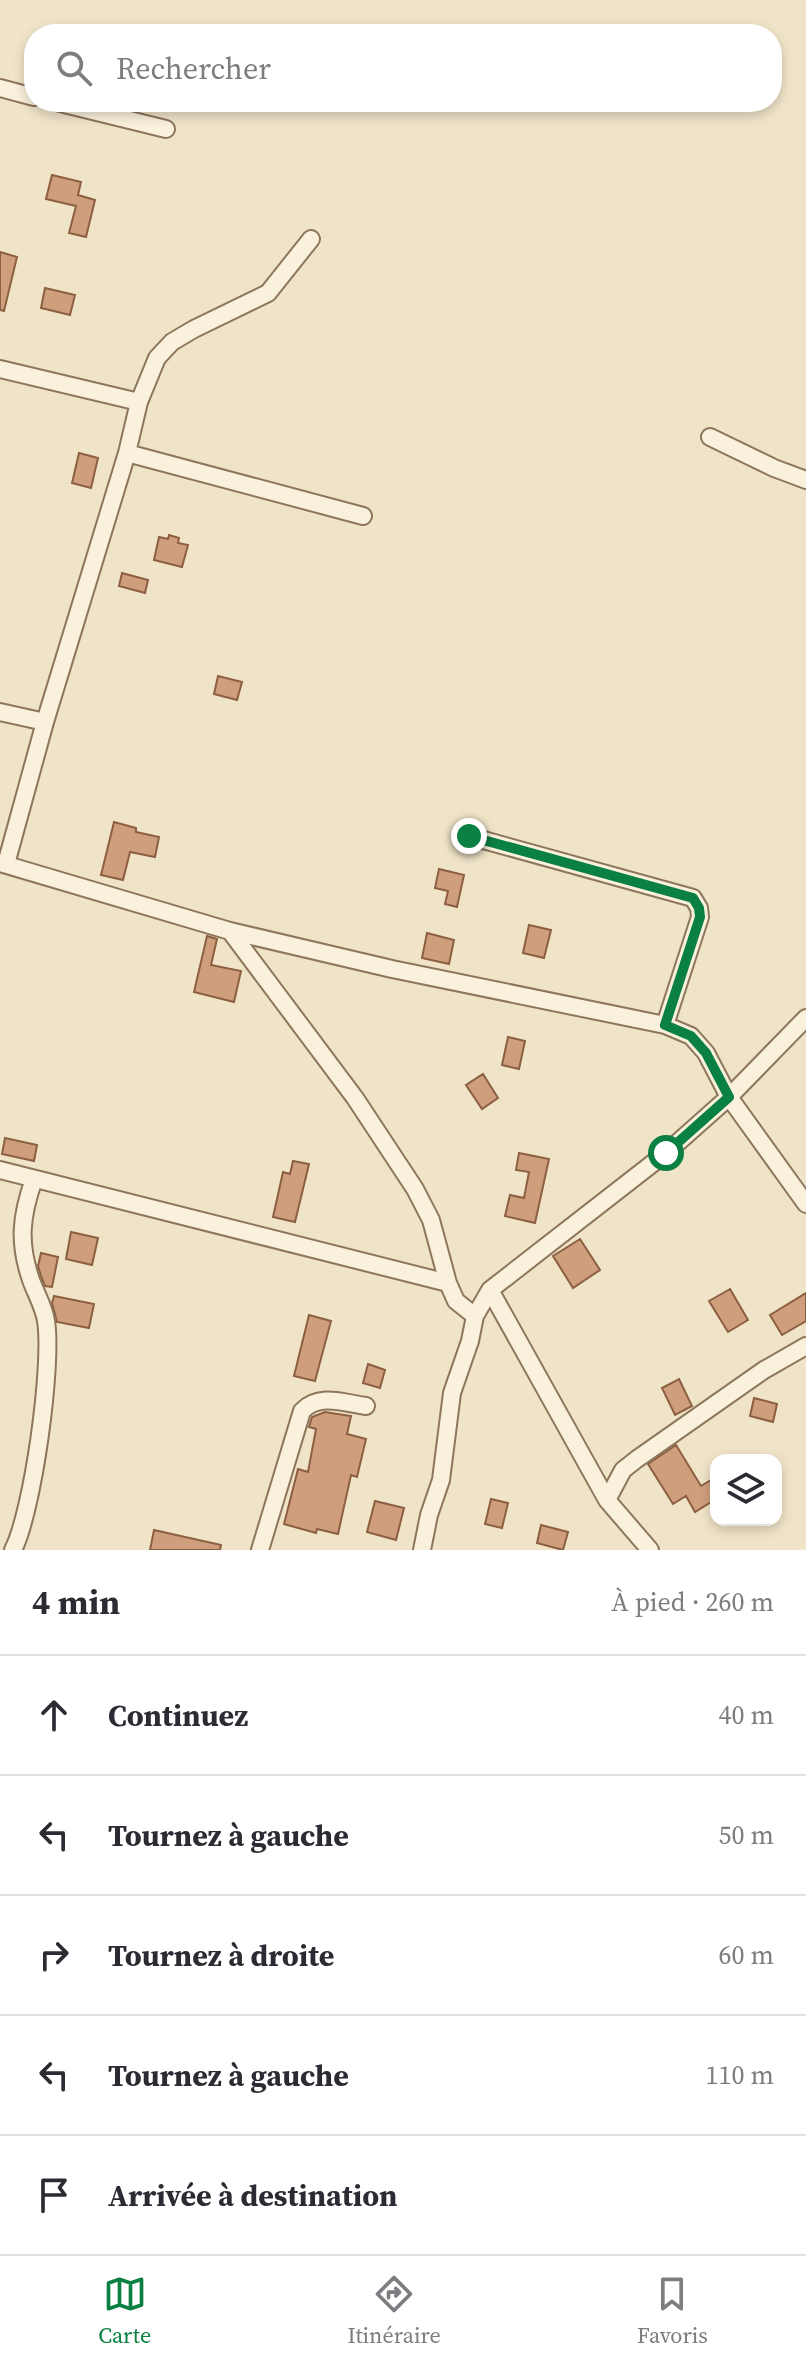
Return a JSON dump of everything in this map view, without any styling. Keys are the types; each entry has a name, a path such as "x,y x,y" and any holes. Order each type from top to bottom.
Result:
{"street":[{"path":"0,88 24,94"},
{"path":"97,112 166,129"},
{"path":"311,239 268,293 172,342 157,358 139,402 127,453 3,863 230,931 392,969 665,1025 691,1036 706,1053 729,1097 806,1204"},
{"path":"0,369 139,402"},
{"path":"710,437 806,480"},
{"path":"127,453 363,516"},
{"path":"0,712 45,722"},
{"path":"469,836 693,898 700,917 665,1025"},
{"path":"230,931 355,1098 415,1189 431,1220 456,1301 475,1316"},
{"path":"422,1550 429,1515 441,1480 452,1393 475,1316 490,1290 656,1161 729,1097 806,1018"},
{"path":"0,1170 448,1283"},
{"path":"13,1550 34,1464 48,1338 45,1316 30,1277 21,1226 34,1179"},
{"path":"490,1290 607,1500 650,1550"},
{"path":"607,1500 623,1470 637,1459 764,1370 806,1346"},
{"path":"260,1550 302,1411 309,1404 321,1400 366,1406"}],"building":[{"path":"52,175 81,182 78,195 95,200 86,237 69,233 76,206 46,199"},
{"path":"0,252 17,257 4,311 0,310"},
{"path":"45,288 75,295 70,315 41,308"},
{"path":"79,453 98,458 91,488 72,483"},
{"path":"169,535 179,538 178,543 188,545 182,567 154,560 159,537 168,539"},
{"path":"122,573 148,580 145,593 119,586"},
{"path":"218,676 242,682 237,700 214,694"},
{"path":"114,822 136,828 136,832 159,837 155,857 130,852 123,880 101,875"},
{"path":"439,869 464,875 457,907 445,904 448,891 435,888"},
{"path":"529,925 551,930 544,958 523,953"},
{"path":"427,933 454,940 449,964 422,958"},
{"path":"207,936 217,939 211,965 241,971 234,1002 194,992"},
{"path":"508,1037 525,1041 519,1069 502,1065"},
{"path":"483,1074 498,1098 482,1109 466,1085"},
{"path":"5,1138 37,1145 34,1161 2,1154"},
{"path":"519,1153 549,1159 535,1223 505,1216 510,1195 524,1198 529,1172 516,1170"},
{"path":"293,1161 309,1164 295,1222 273,1217 283,1172 290,1174"},
{"path":"71,1232 98,1238 92,1265 66,1259"},
{"path":"580,1239 600,1270 573,1288 553,1256"},
{"path":"41,1253 58,1257 52,1287 45,1286 41,1276 38,1266"},
{"path":"730,1289 748,1320 728,1332 709,1301"},
{"path":"806,1293 806,1321 782,1335 770,1315"},
{"path":"54,1296 94,1304 89,1328 57,1322 52,1303"},
{"path":"309,1315 331,1321 315,1381 294,1376"},
{"path":"368,1364 385,1370 380,1388 363,1383"},
{"path":"679,1379 692,1406 675,1415 662,1388"},
{"path":"754,1398 777,1404 773,1422 750,1416"},
{"path":"325,1412 351,1416 347,1434 366,1439 357,1477 351,1475 338,1534 317,1529 316,1533 284,1524 298,1469 308,1472 316,1429 309,1427 312,1417"},
{"path":"676,1445 701,1486 710,1481 710,1503 695,1512 686,1496 673,1504 648,1464"},
{"path":"491,1499 508,1503 502,1528 485,1524"},
{"path":"375,1501 404,1508 396,1540 367,1532"},
{"path":"541,1525 568,1532 563,1550 537,1543"},
{"path":"154,1530 221,1545 220,1550 150,1550"}],"route":[{"path":"469,836 693,898 700,917 665,1025 691,1036 706,1053 729,1097 666,1153"}]}
